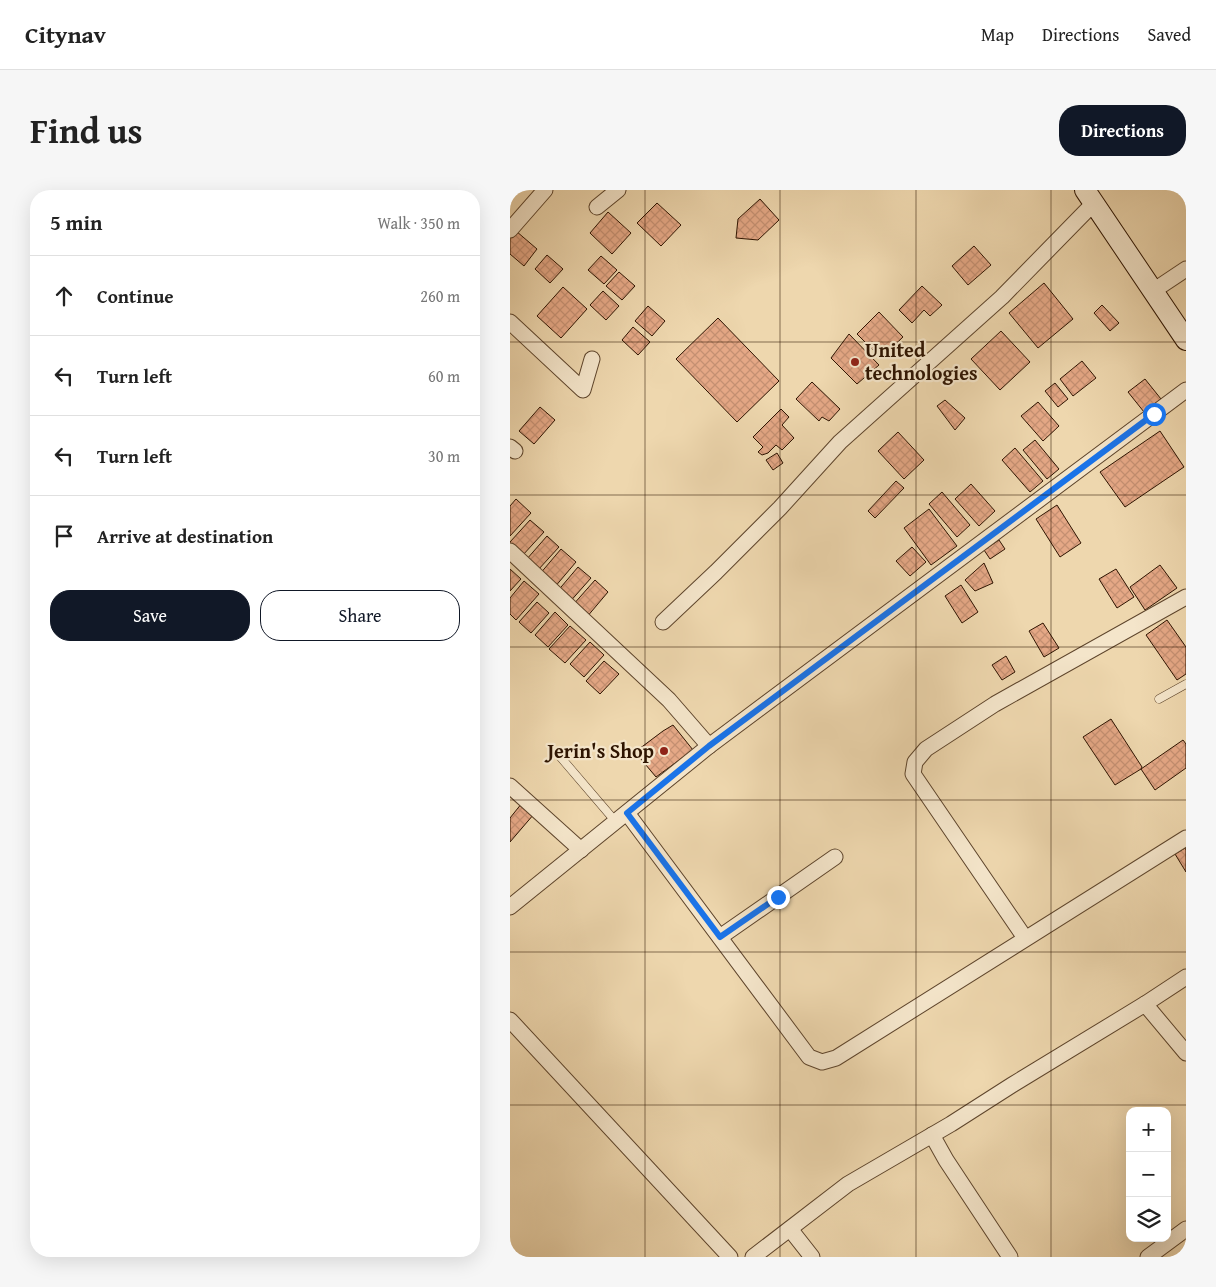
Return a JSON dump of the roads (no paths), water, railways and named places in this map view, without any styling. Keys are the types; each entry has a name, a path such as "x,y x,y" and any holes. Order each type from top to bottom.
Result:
{"main road":[{"path":"1089,197 1186,340"}],"street":[{"path":"510,230 545,190"},
{"path":"597,208 618,190"},
{"path":"663,622 780,508 840,442 1002,297 1089,197"},
{"path":"1153,291 1186,269"},
{"path":"510,322 583,390 592,359"},
{"path":"510,907 709,746 1186,390"},
{"path":"510,552 669,700 709,746"},
{"path":"1025,938 913,774 915,762 926,750 994,704 1186,597"},
{"path":"510,786 581,850"},
{"path":"622,818 720,937 809,1056 822,1062 836,1058 1186,838"},
{"path":"720,937 835,857"},
{"path":"753,1257 848,1184 932,1135 1186,977"},
{"path":"1145,1004 1186,1053"},
{"path":"510,1020 730,1257"},
{"path":"932,1135 946,1160 1010,1257"},
{"path":"790,1229 812,1257"},
{"path":"1148,1257 1186,1229"}],"lane":[{"path":"1159,699 1186,684"},
{"path":"557,753 622,818"}],"place":[{"name":"United technologies","path":"855,362"},
{"name":"Jerin's Shop","path":"664,751"}]}
